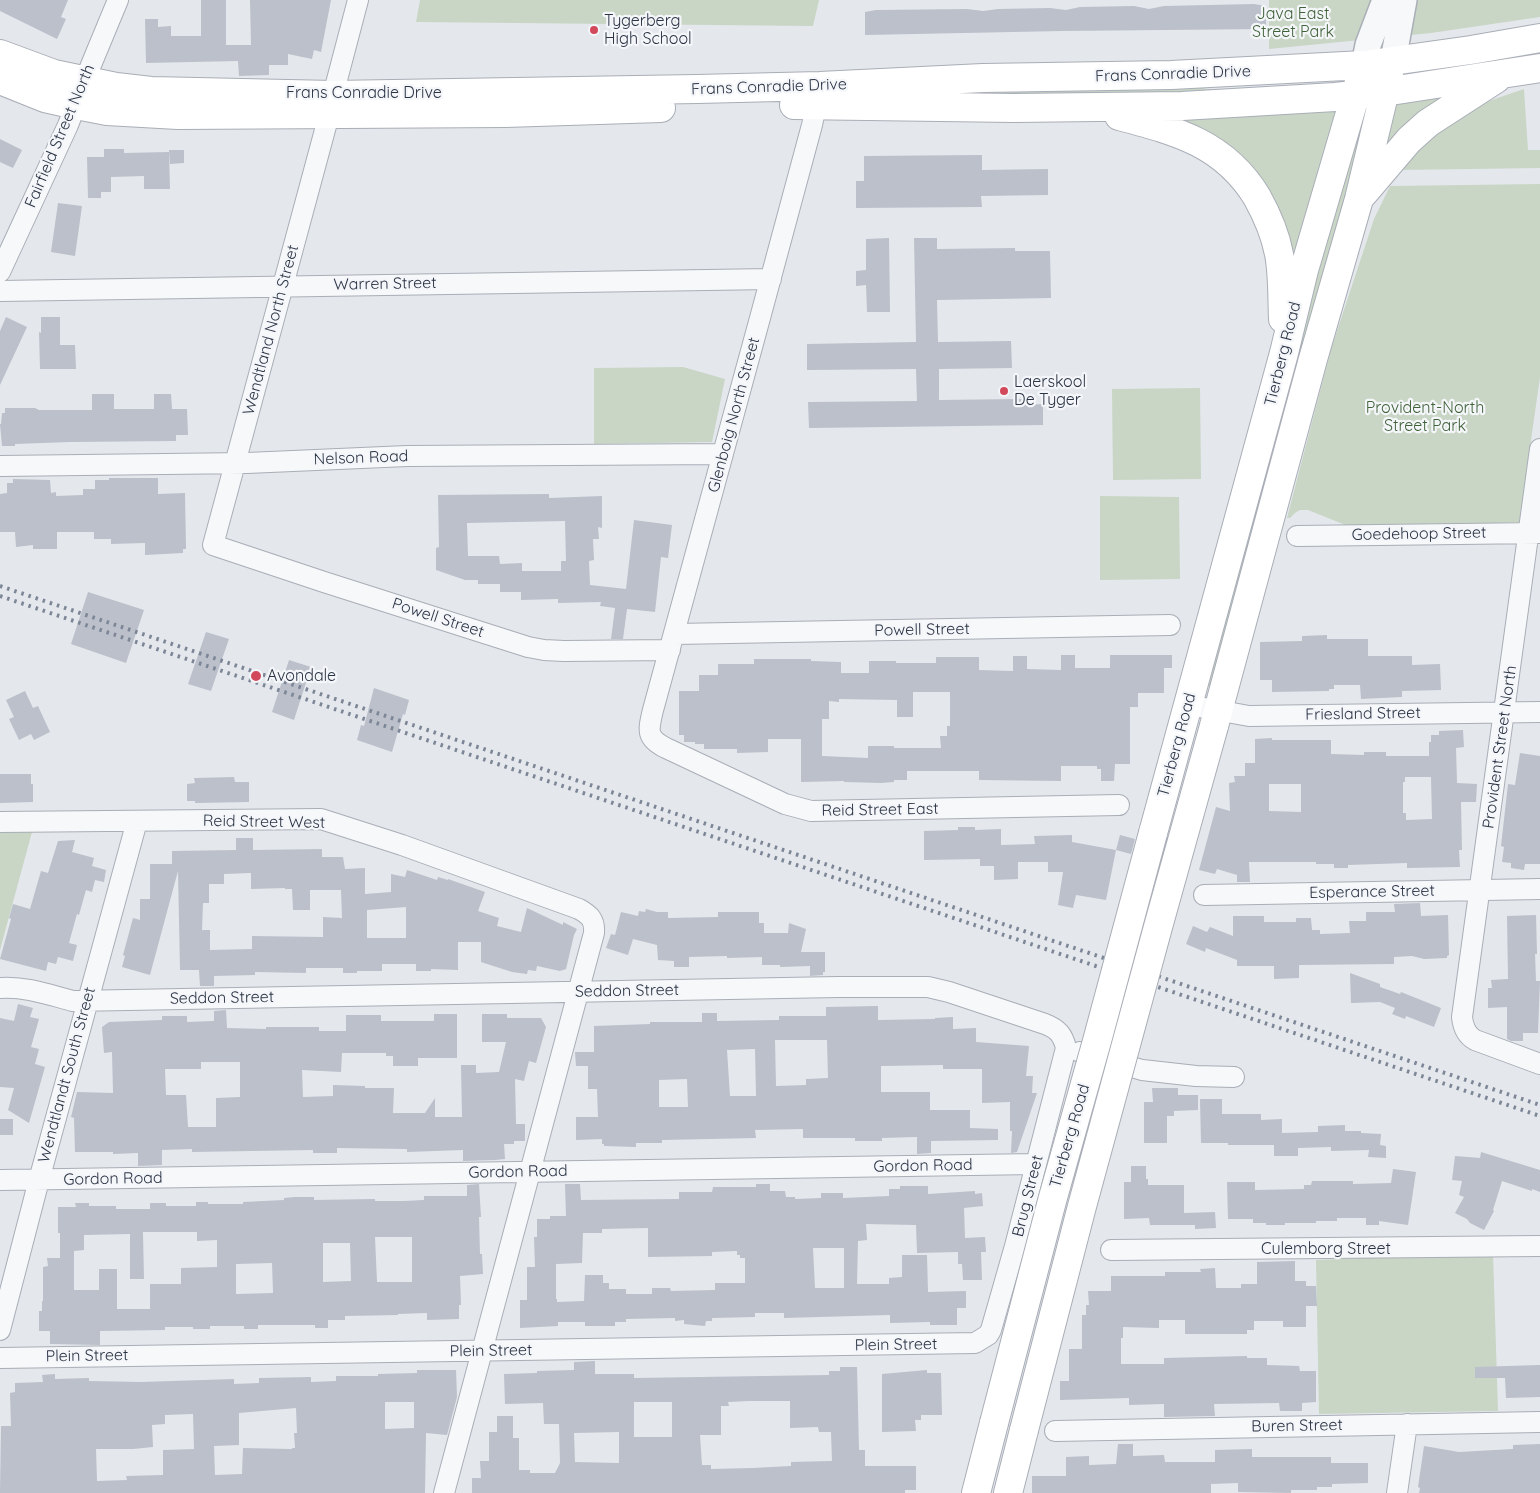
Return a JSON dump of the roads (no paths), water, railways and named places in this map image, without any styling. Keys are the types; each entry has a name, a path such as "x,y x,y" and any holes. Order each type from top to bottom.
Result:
{"main road":[{"name":"Frans Conradie Drive","path":"818,96 983,78 1171,75 1364,65 1540,38"},
{"name":"Frans Conradie Drive","path":"0,54 54,74 80,93"},
{"name":"Tierberg Road","path":"1008,1493 1081,1210 1313,359 1359,199 1393,61"},
{"name":"Tierberg Road","path":"976,1493 1052,1201 1284,353 1304,270 1364,65"},
{"name":"Frans Conradie Drive","path":"0,80 45,98 80,93 151,91 331,105 818,96 1014,108 1182,106 1284,101 1384,92 1540,68"},
{"path":"1359,199 1409,140 1428,123 1506,74"},
{"path":"1088,107 1162,127 1191,138 1220,155 1247,182 1272,225 1279,252 1284,353"}],"street":[{"name":"Fairfield Street North","path":"0,272 68,125 118,0"},
{"name":"Wendtland North Street","path":"213,545 358,0"},
{"name":"Tierberg Road","path":"1364,65 1368,45 1385,0"},
{"name":"Tierberg Road","path":"1393,61 1404,0"},
{"name":"Glenboig North Street","path":"655,742 651,735 650,726 818,96"},
{"name":"Warren Street","path":"0,291 770,279"},
{"name":"Provident Street North","path":"1540,449 1534,533 1504,712 1462,1016 1465,1030 1471,1037 1540,1064"},
{"name":"Nelson Road","path":"0,466 234,463 407,456 723,454"},
{"name":"Goedehoop Street","path":"1297,536 1534,533"},
{"name":"Powell Street","path":"213,545 528,647 544,650 564,651 672,642 1170,626"},
{"name":"Friesland Street","path":"1186,712 1216,718 1540,712"},
{"name":"Reid Street East","path":"655,742 785,804 811,812 1119,805"},
{"name":"Reid Street West","path":"0,822 321,819 402,845 579,909 592,918 594,926 578,991"},
{"name":"Wendtlandt South Street","path":"0,1330 137,821"},
{"name":"Esperance Street","path":"1204,895 1540,889"},
{"name":"Seddon Street","path":"0,988 16,988 74,1001 88,1001 578,991 928,987 949,992 1046,1024 1060,1032 1066,1048"},
{"path":"444,1493 578,991"},
{"path":"1066,1048 1142,1070 1196,1076 1234,1077"},
{"name":"Brug Street","path":"982,1340 991,1330 1015,1246 1066,1048"},
{"name":"Gordon Road","path":"0,1180 1036,1164"},
{"name":"Culemborg Street","path":"1111,1250 1540,1246"},
{"name":"Plein Street","path":"0,1358 967,1344 982,1340"},
{"name":"Buren Street","path":"1055,1431 1540,1422"},
{"path":"1398,1493 1407,1424"}],"railway":[{"path":"0,586 1540,1105"},
{"path":"0,596 1540,1116"}],"place":[{"name":"Tygerberg High School","path":"594,30"},
{"name":"Laerskool De Tyger","path":"1004,391"},
{"name":"Avondale","path":"256,676"}],"park label":[{"name":"Java East Street Park","path":"1293,23"},
{"name":"Provident-North Street Park","path":"1425,417"}]}
